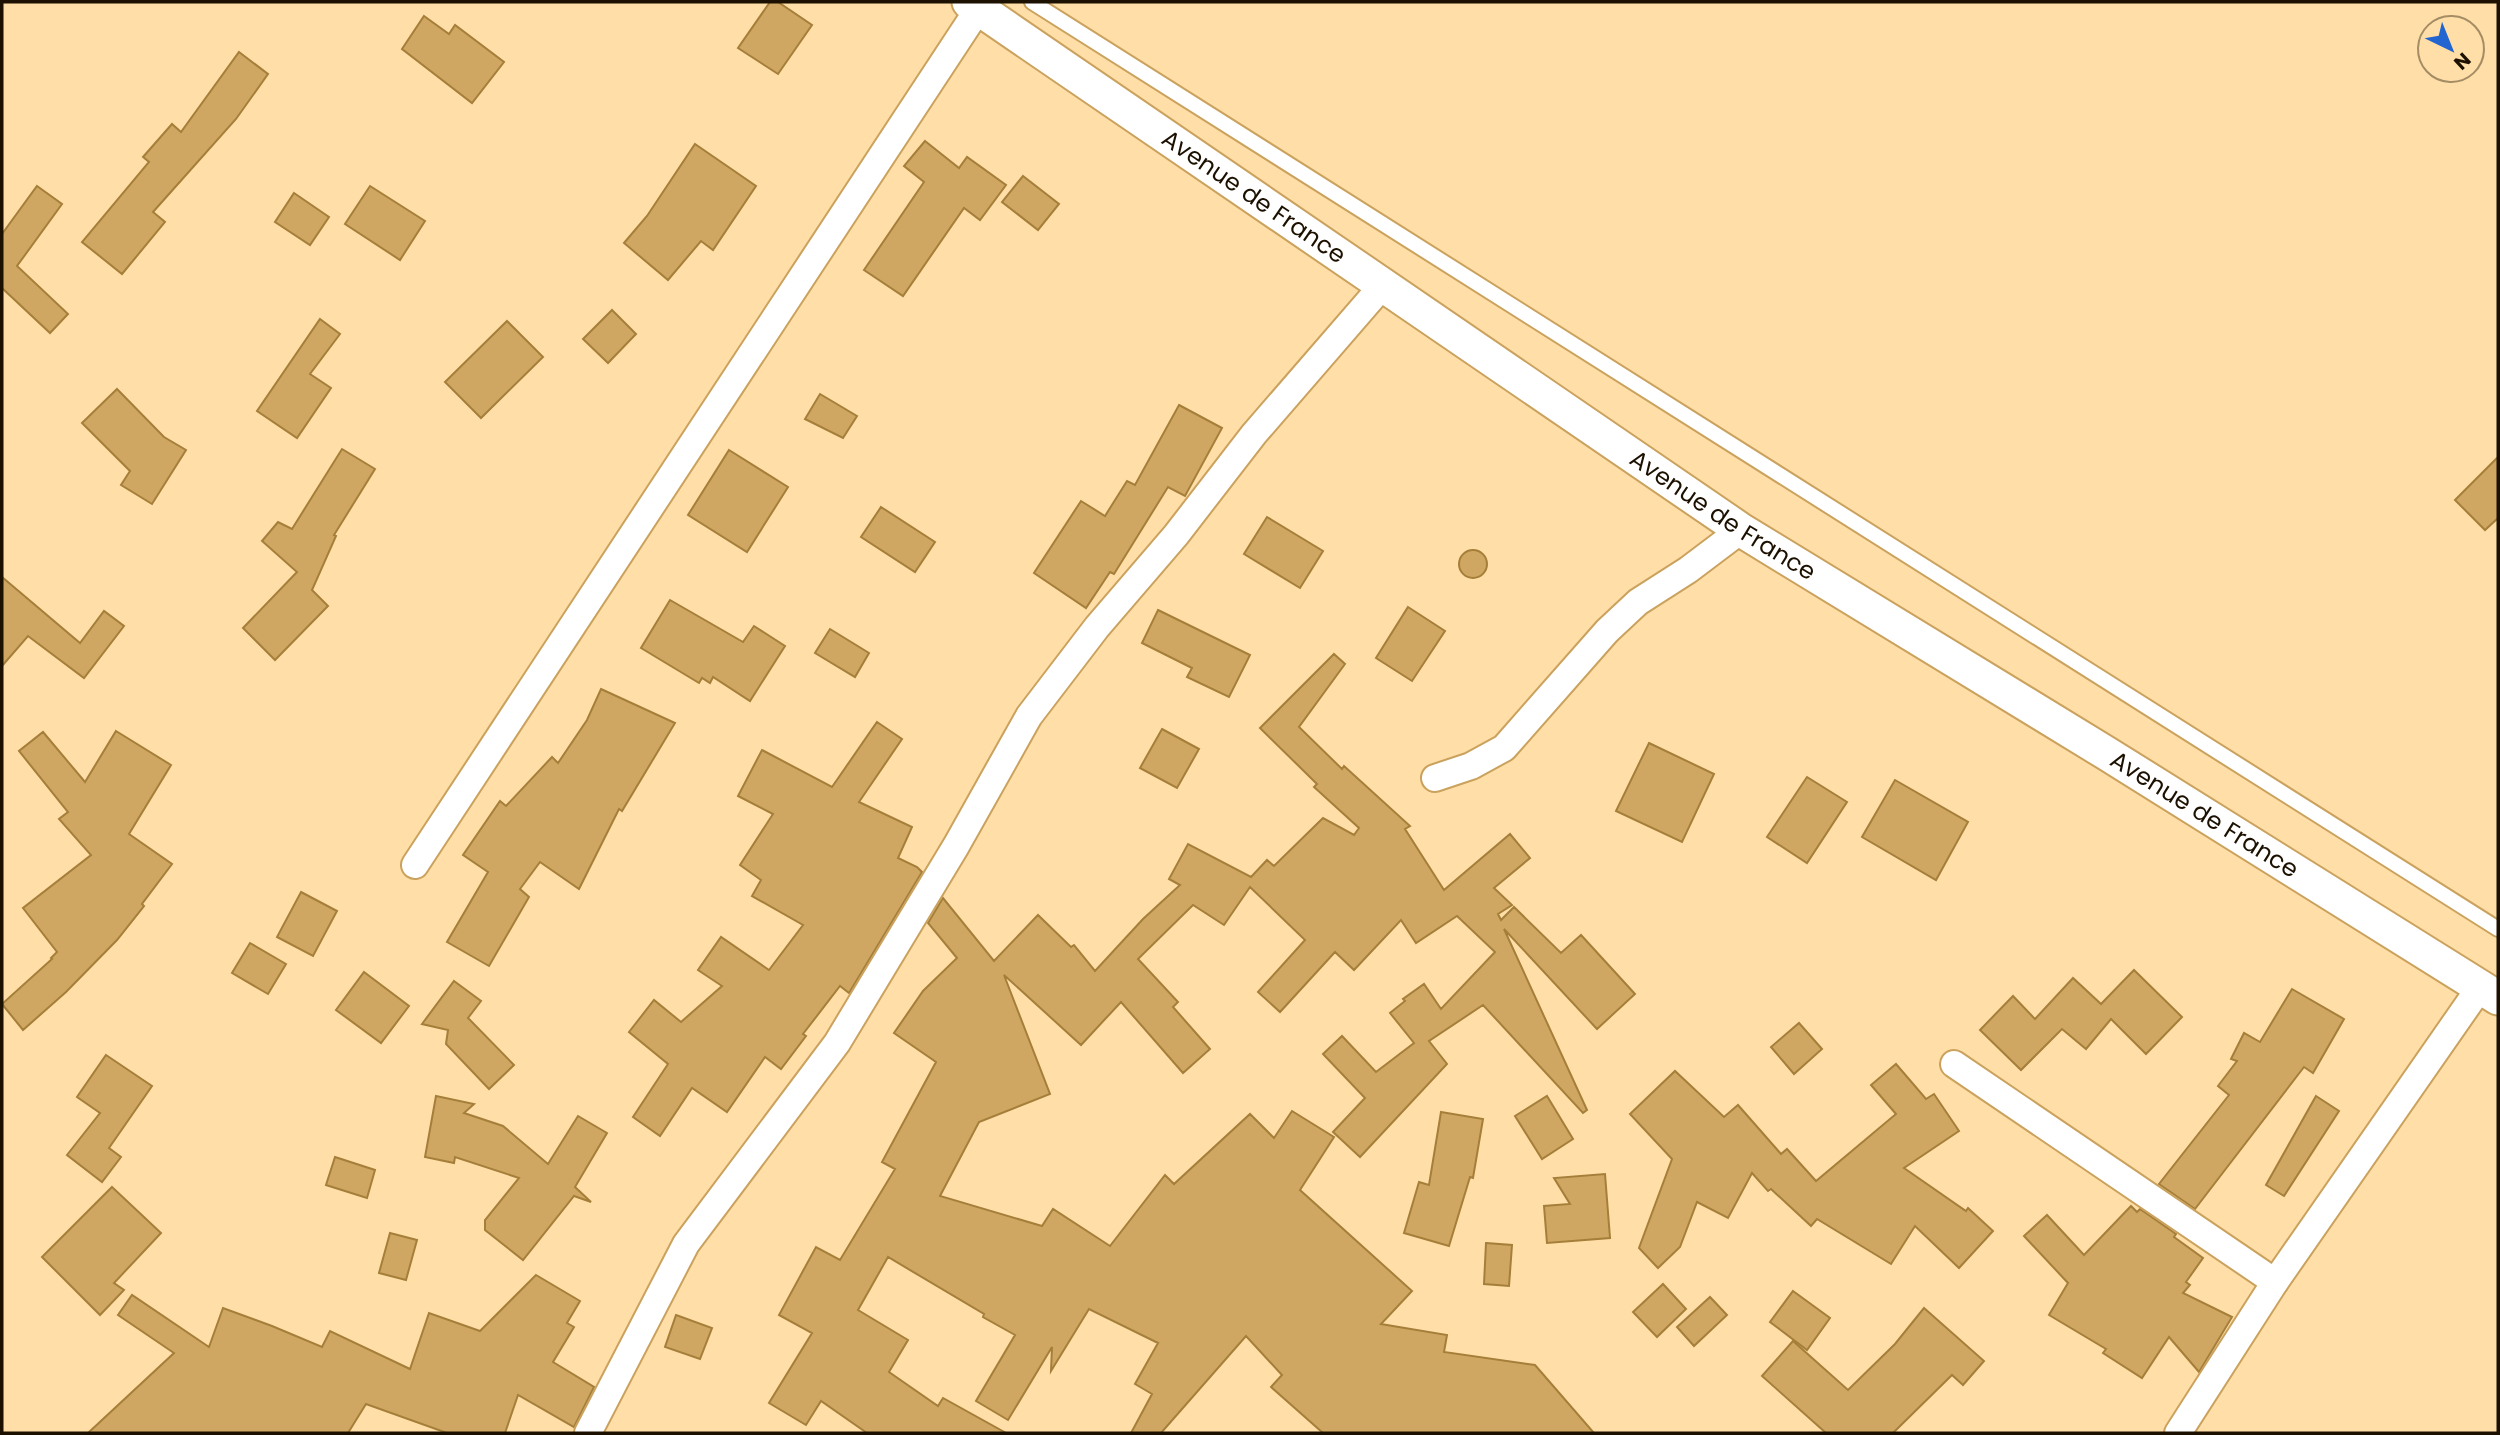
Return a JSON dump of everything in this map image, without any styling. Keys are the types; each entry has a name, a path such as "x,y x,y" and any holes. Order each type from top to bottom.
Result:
{"street":[{"name":"Avenue de France","path":"974,5 1741,530 2490,992"},
{"path":"415,864 974,5"},
{"path":"588,1433 686,1244 837,1043 956,846 1029,716 1097,627 1176,535 1254,434 1383,285"},
{"path":"1435,778 1471,766 1504,748 1607,631 1638,602 1688,570 1741,530"},
{"path":"2178,1433 2275,1282 2490,992"},
{"path":"1954,1063 2275,1282"}],"lane":[{"path":"1032,2 2498,929"}],"building":[{"path":"770,2 778,2 812,25 778,74 738,48"},
{"path":"424,16 449,34 455,25 504,62 472,103 402,49"},
{"path":"239,52 268,74 236,119 153,212 165,222 122,274 82,242 149,162 143,157 172,124 181,132"},
{"path":"925,141 959,168 967,157 1006,185 980,220 964,208 903,296 864,270 924,182 904,166"},
{"path":"695,144 756,186 713,250 701,241 668,280 624,243 647,216"},
{"path":"1023,176 1059,204 1038,230 1002,202"},
{"path":"37,186 62,204 17,266 68,314 50,333 2,288 2,234"},
{"path":"370,186 425,221 400,260 345,224"},
{"path":"294,193 329,217 310,245 275,222"},
{"path":"612,310 636,334 608,363 583,339"},
{"path":"320,319 340,334 310,374 331,388 297,438 257,411"},
{"path":"507,321 543,357 481,418 445,382"},
{"path":"117,389 164,437 186,450 152,504 121,485 130,471 82,423"},
{"path":"820,394 857,416 843,438 805,419"},
{"path":"1179,405 1222,428 1185,496 1168,487 1114,574 1110,572 1086,608 1034,573 1081,501 1105,516 1127,481 1135,485"},
{"path":"342,449 375,469 334,535 336,536 312,590 328,606 275,660 243,628 297,572 262,541 278,522 292,529"},
{"path":"729,450 788,487 747,552 688,515"},
{"path":"2498,457 2498,518 2485,530 2455,500"},
{"path":"881,507 935,542 915,572 861,537"},
{"path":"1267,517 1323,551 1300,588 1244,554"},
{"path":"1473,550 1483,554 1487,564 1483,574 1473,578 1463,574 1459,564 1463,554"},
{"path":"2,577 80,643 104,611 124,626 84,678 28,636 2,666"},
{"path":"670,600 743,642 754,626 785,646 750,701 713,677 710,683 702,678 699,683 641,648"},
{"path":"1408,607 1445,631 1412,681 1376,658"},
{"path":"1158,610 1250,655 1229,697 1187,677 1192,668 1142,643"},
{"path":"830,629 869,653 855,677 815,653"},
{"path":"1334,654 1345,664 1299,727 1342,769 1344,766 1410,826 1405,829 1444,890 1510,834 1530,858 1494,888 1512,905 1498,914 1501,920 1514,907 1561,953 1581,935 1635,994 1597,1029 1504,929 1587,1110 1583,1113 1483,1005 1429,1041 1447,1064 1360,1157 1333,1132 1365,1098 1323,1054 1342,1036 1376,1072 1414,1043 1390,1013 1405,1001 1403,999 1424,984 1441,1009 1495,952 1457,916 1416,943 1401,920 1354,970 1335,952 1280,1012 1258,992 1305,940 1250,887 1224,925 1193,905 1138,959 1178,1002 1173,1007 1210,1049 1183,1073 1121,1002 1081,1045 1004,975 1050,1094 979,1122 940,1196 1042,1226 1053,1209 1110,1246 1165,1175 1174,1184 1250,1114 1274,1138 1292,1111 1334,1137 1300,1190 1412,1291 1381,1324 1447,1335 1444,1352 1535,1365 1594,1433 1323,1433 1271,1387 1282,1375 1246,1336 1161,1433 1131,1433 1152,1394 1135,1384 1158,1343 1089,1309 1051,1371 1052,1347 1008,1420 976,1401 1015,1335 888,1257 858,1310 908,1340 889,1372 938,1406 943,1398 1006,1433 867,1433 821,1401 806,1425 769,1403 812,1333 779,1315 816,1247 840,1260 895,1169 882,1162 936,1062 894,1033 923,991 957,958 928,923 943,898 994,961 1038,915 1071,947 1074,945 1095,971 1143,919 1180,885 1169,879 1188,844 1251,877 1267,860 1274,866 1323,818 1354,835 1359,828 1314,787 1317,784 1260,728"},
{"path":"601,689 675,723 622,811 619,809 579,889 540,862 520,889 529,897 489,966 447,942 488,872 463,855 500,801 506,806 552,757 558,763 587,720"},
{"path":"877,722 902,739 859,802 912,827 898,858 922,872 849,993 840,986 803,1034 806,1036 781,1069 765,1057 727,1112 692,1088 660,1136 633,1117 668,1064 629,1032 654,1000 681,1022 722,986 698,970 721,937 769,970 803,925 752,896 761,880 740,865 773,814 738,796 762,750 832,787"},
{"path":"1162,729 1199,749 1177,788 1140,768"},
{"path":"116,731 171,765 129,834 172,864 117,940 66,992 23,1030 2,1004 57,952 23,908 91,855 59,819 68,812 19,751 43,732 85,782"},
{"path":"1649,743 1714,774 1682,842 1616,811"},
{"path":"1807,777 1847,802 1807,863 1767,837"},
{"path":"1895,780 1968,822 1936,880 1862,837"},
{"path":"301,892 337,911 313,956 277,937"},
{"path":"250,943 286,964 268,994 232,973"},
{"path":"2134,970 2182,1017 2146,1054 2111,1019 2086,1049 2062,1029 2021,1070 1980,1030 2013,996 2035,1019 2073,978 2101,1004"},
{"path":"364,972 409,1006 381,1043 336,1010"},
{"path":"454,981 481,1001 468,1018 514,1065 489,1089 446,1044 448,1030 422,1024"},
{"path":"2292,989 2344,1019 2313,1073 2304,1067 2195,1209 2159,1184 2229,1095 2218,1086 2237,1061 2231,1059 2244,1033 2260,1042"},
{"path":"1799,1023 1822,1049 1794,1074 1771,1047"},
{"path":"106,1055 152,1086 109,1148 121,1157 102,1182 67,1155 100,1113 77,1097"},
{"path":"1896,1064 1926,1099 1934,1094 1959,1131 1904,1168 1966,1211 1968,1208 1993,1231 1959,1268 1915,1226 1891,1264 1817,1219 1811,1226 1771,1189 1768,1191 1752,1173 1728,1218 1697,1202 1680,1247 1658,1268 1639,1248 1672,1159 1630,1114 1675,1071 1724,1117 1738,1105 1781,1154 1787,1149 1816,1181 1896,1114 1871,1085"},
{"path":"436,1096 474,1104 464,1113 503,1126 548,1164 578,1116 607,1133 575,1187 591,1202 574,1196 523,1260 485,1230 485,1220 519,1178 455,1157 454,1163 425,1157"},
{"path":"1547,1096 1573,1139 1542,1159 1515,1116"},
{"path":"2316,1096 2339,1111 2284,1196 2266,1185"},
{"path":"1441,1112 1483,1119 1473,1178 1470,1177 1449,1246 1404,1233 1419,1182 1429,1185"},
{"path":"335,1157 375,1170 367,1198 326,1185"},
{"path":"1605,1174 1610,1238 1547,1243 1544,1206 1570,1204 1554,1178"},
{"path":"112,1187 161,1233 114,1283 124,1290 100,1315 42,1257"},
{"path":"2131,1206 2137,1212 2140,1209 2176,1234 2174,1237 2203,1258 2186,1282 2190,1285 2183,1293 2232,1317 2199,1372 2169,1337 2142,1378 2103,1353 2106,1349 2049,1315 2068,1283 2024,1236 2047,1215 2084,1255"},
{"path":"390,1233 417,1240 406,1280 379,1273"},
{"path":"1486,1243 1512,1245 1509,1286 1484,1284"},
{"path":"536,1275 580,1301 567,1323 574,1327 553,1362 594,1387 574,1427 518,1395 505,1433 447,1433 366,1404 348,1433 88,1433 174,1353 118,1315 132,1295 209,1347 223,1308 322,1347 330,1331 410,1369 429,1313 480,1331"},
{"path":"1663,1284 1686,1309 1657,1337 1633,1312"},
{"path":"1793,1291 1830,1318 1807,1350 1770,1322"},
{"path":"1710,1297 1727,1315 1694,1346 1677,1327"},
{"path":"1924,1308 1984,1361 1963,1385 1952,1375 1893,1433 1826,1433 1762,1376 1793,1341 1848,1390 1895,1344"},
{"path":"676,1315 712,1328 700,1359 665,1347"}]}
